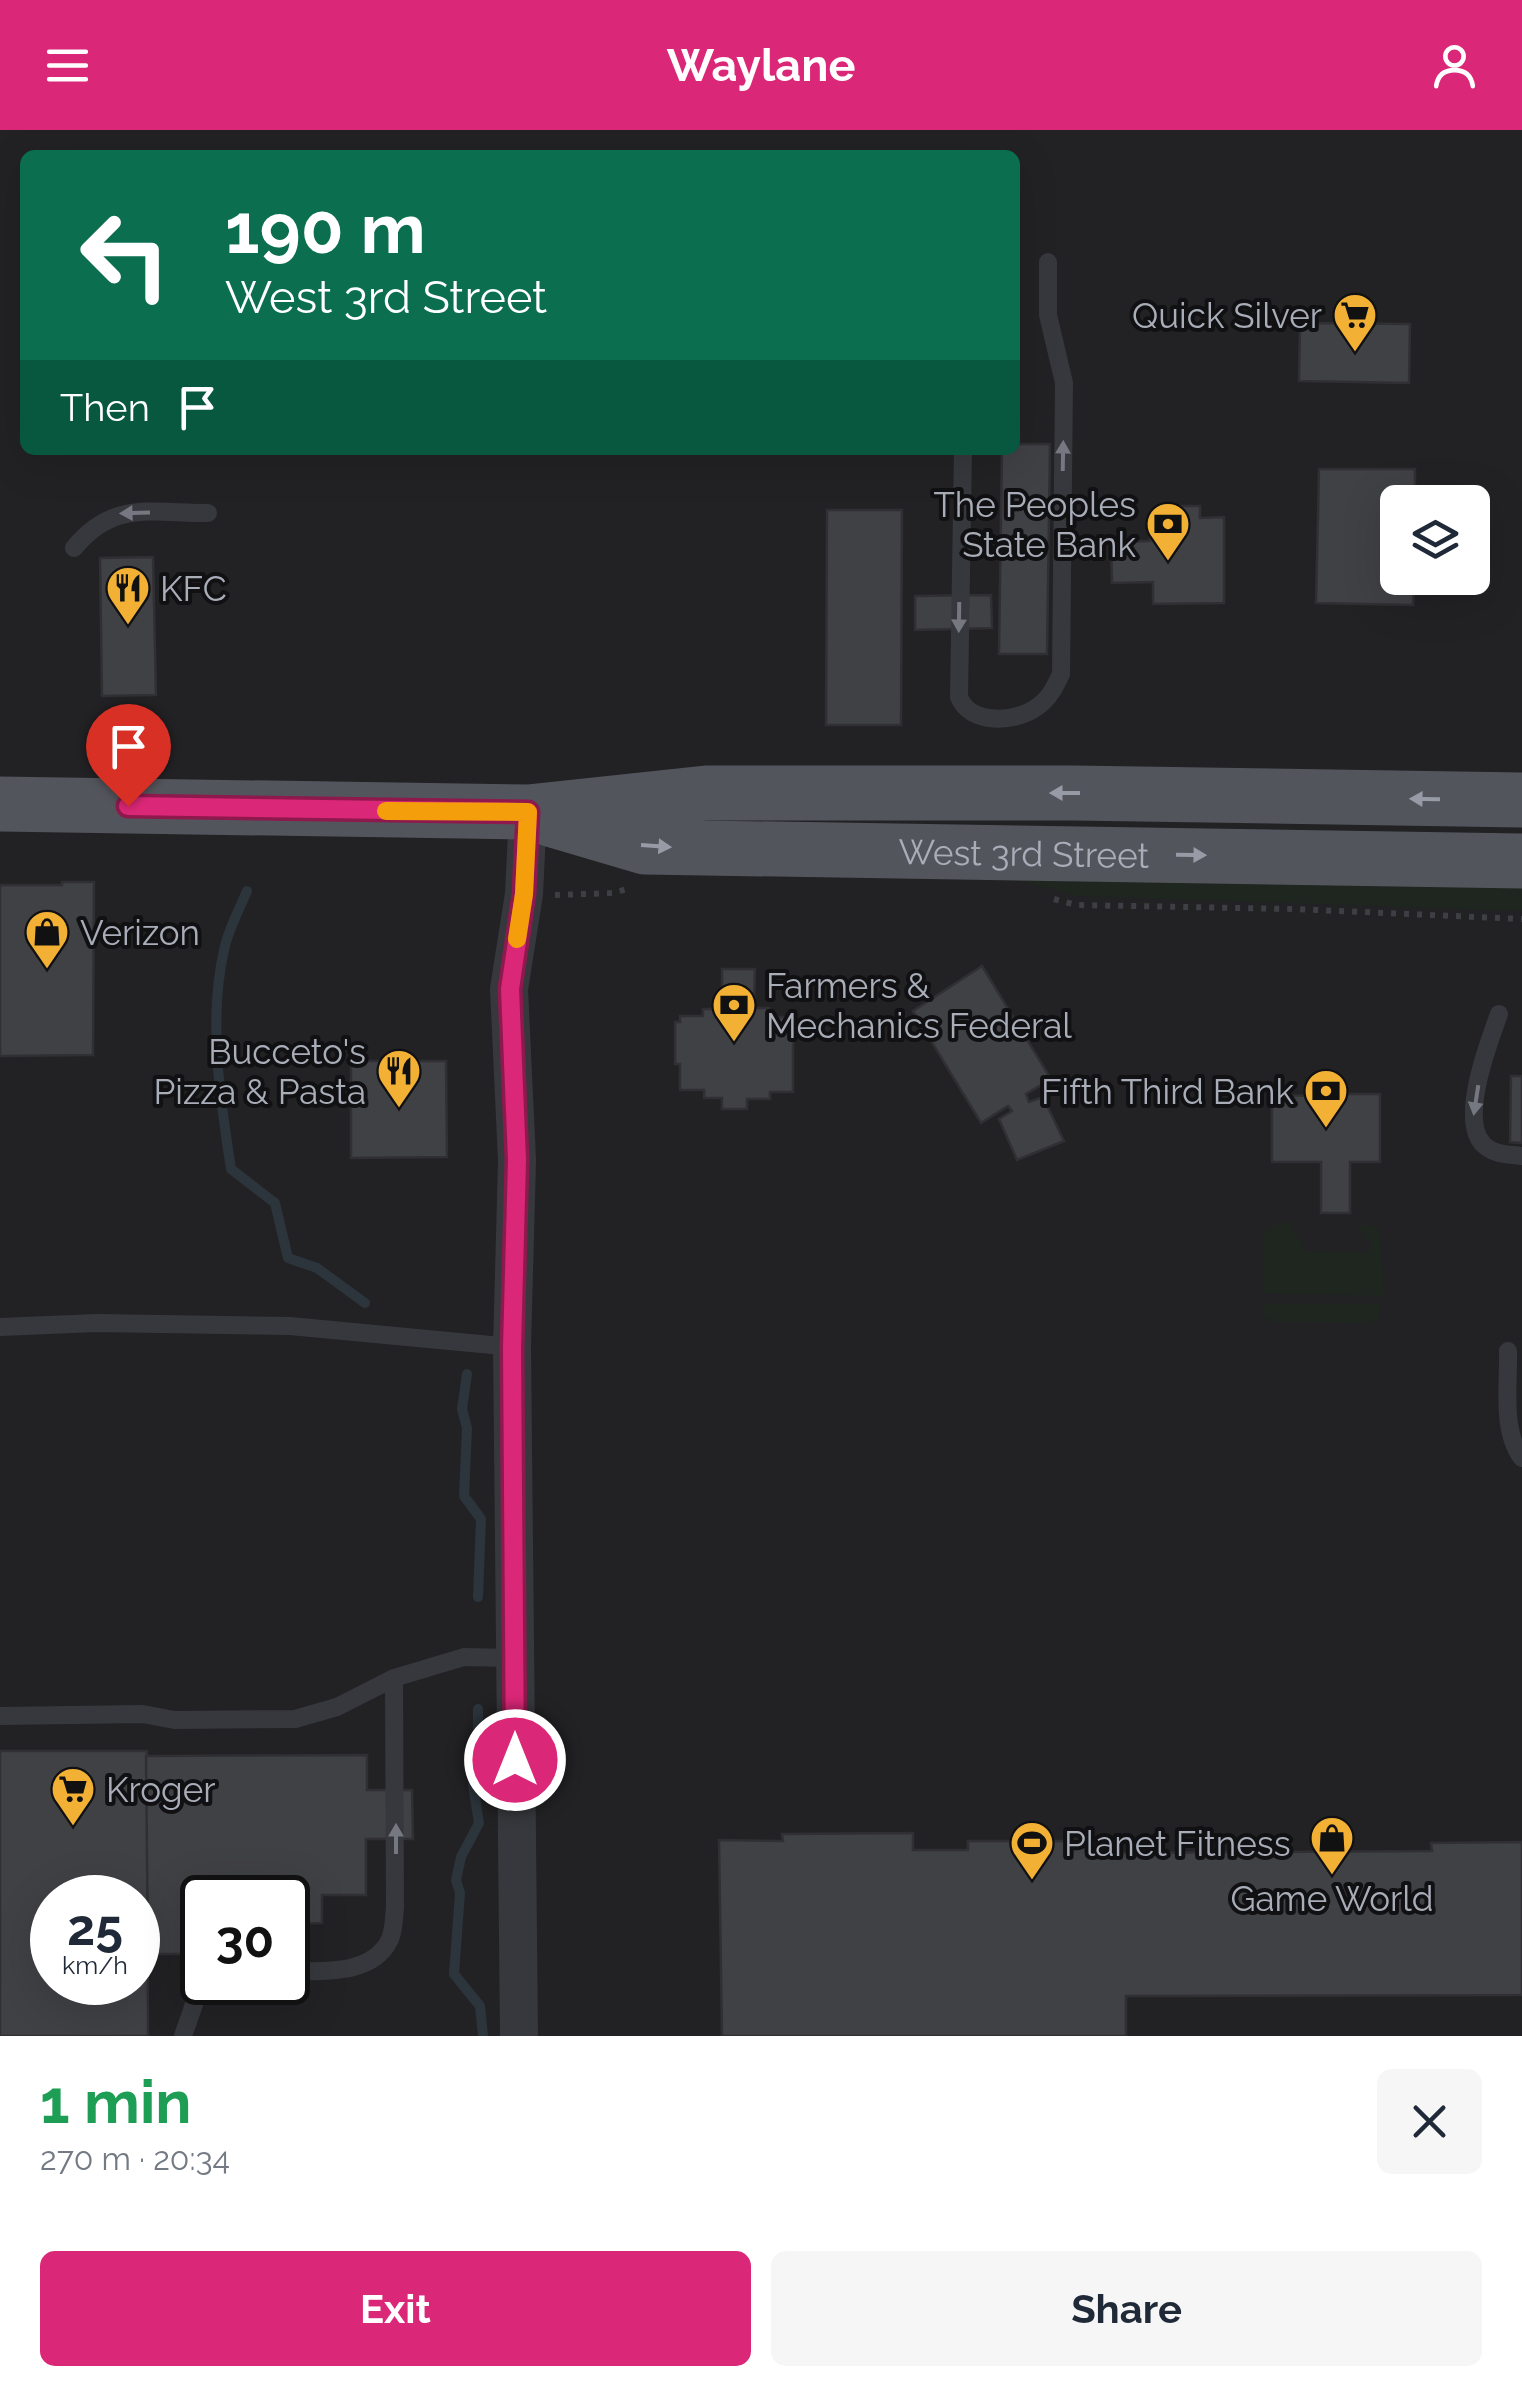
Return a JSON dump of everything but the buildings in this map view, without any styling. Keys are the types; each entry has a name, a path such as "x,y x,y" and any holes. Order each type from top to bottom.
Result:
{"main road":[{"name":"West 3rd Street","path":"0,804 528,812 706,792 1522,800"},
{"name":"West 3rd Street","path":"528,812 644,847 1522,861"}],"street":[{"path":"519,2036 512,1348 517,1160 510,989 524,894 528,812"}],"lane":[{"path":"963,455 960,697 964,709 975,717 1020,716 1038,707 1052,692 1060,674 1064,382 1048,315 1048,262"},
{"path":"74,548 90,528 114,514 208,513"},
{"path":"1499,1014 1482,1060 1473,1119 1481,1144 1497,1154 1522,1156"},
{"path":"0,1327 97,1323 290,1326 512,1348"},
{"path":"1508,1351 1510,1430 1522,1458"},
{"path":"0,1716 143,1714 174,1720 295,1719 337,1707 394,1678 464,1658 516,1658"},
{"path":"310,1970 351,1968 382,1952 392,1936 396,1907 394,1678"},
{"path":"183,2036 194,2005"}],"shaded area":[{"path":"0,130 1522,130 1522,2036 0,2036"},
{"path":"972,869 1522,884 1522,911 1078,896"},
{"path":"1289,1222 1306,1251 1372,1252 1357,1225 1380,1230 1384,1296 1264,1293 1264,1233 1275,1224"},
{"path":"1263,1304 1382,1304 1378,1318 1368,1323 1271,1322 1264,1316"}],"waterway":[{"path":"247,891 226,943 217,1004 220,1087 231,1169 275,1203 288,1258 317,1268 365,1303"},
{"path":"467,1374 462,1409 467,1428 464,1496 481,1519 478,1597"},
{"path":"478,1709 478,1762 473,1785 479,1823 461,1857 456,1880 460,1893 454,1974 480,2006 483,2036"}],"slow traffic":[{"path":"386,811 528,812 524,894 517,939"}],"place":[{"name":"Quick Silver","path":"1355,353"},
{"name":"The Peoples State Bank","path":"1168,562"},
{"name":"KFC","path":"128,626"},
{"name":"Verizon","path":"47,970"},
{"name":"Farmers & Mechanics Federal","path":"734,1043"},
{"name":"Bucceto's Pizza & Pasta","path":"399,1109"},
{"name":"Fifth Third Bank","path":"1326,1129"},
{"name":"Kroger","path":"73,1827"},
{"name":"Game World","path":"1332,1876"},
{"name":"Planet Fitness","path":"1032,1881"}],"route":[{"path":"128,806 528,812 524,894 510,989 517,1160 512,1348 515,1760"}]}
